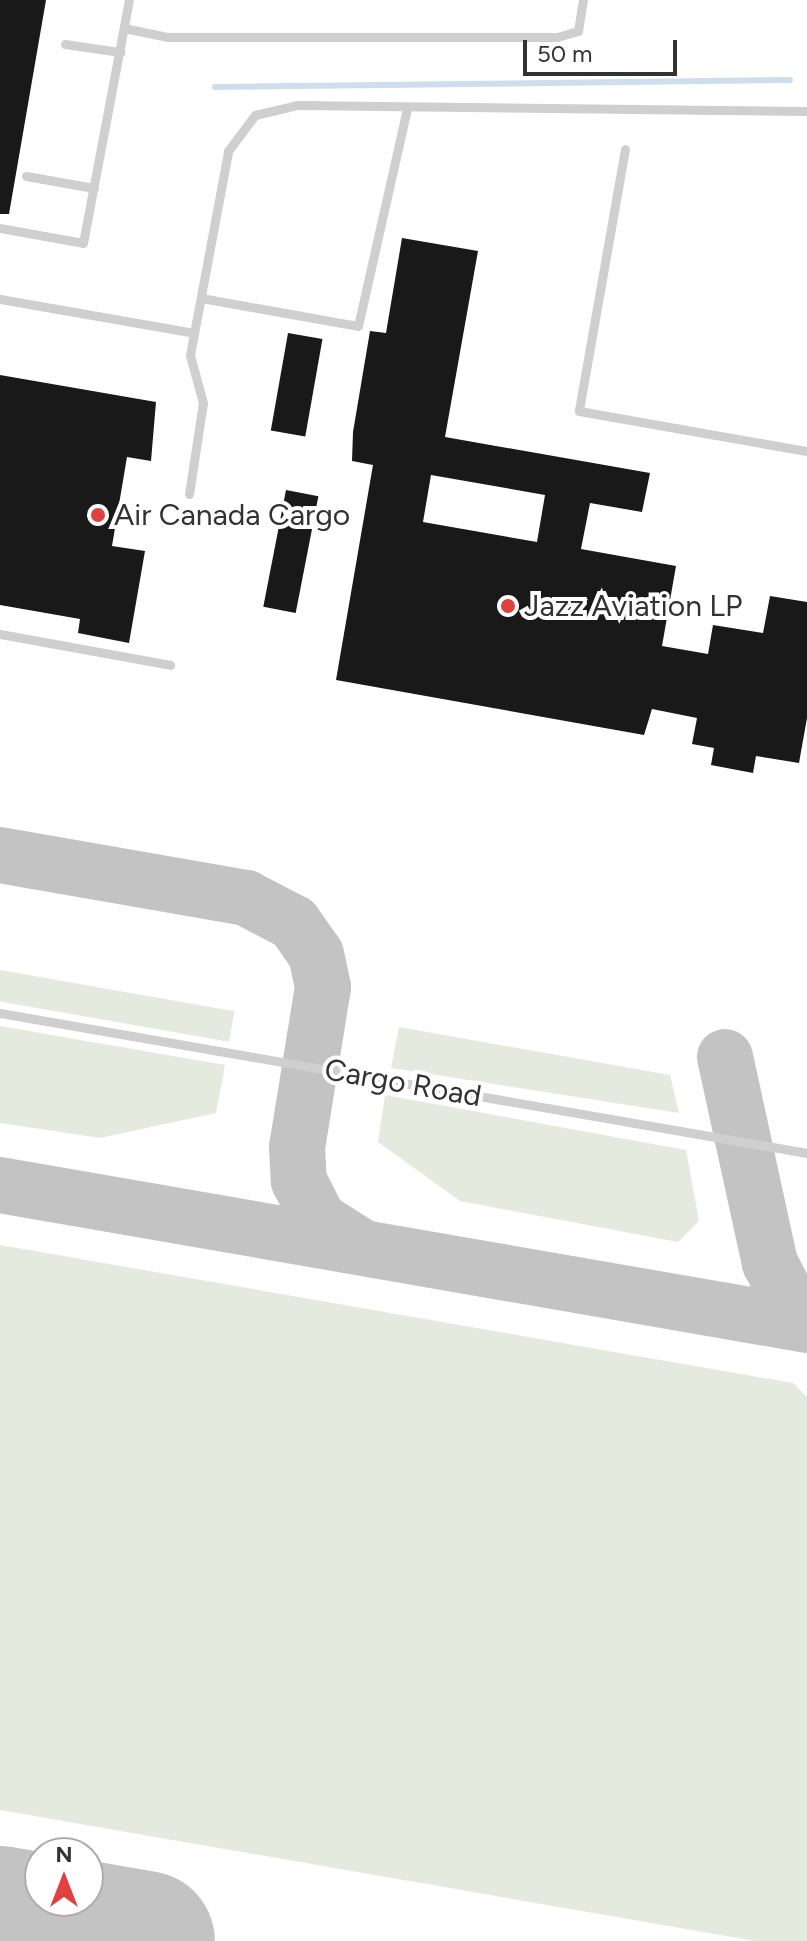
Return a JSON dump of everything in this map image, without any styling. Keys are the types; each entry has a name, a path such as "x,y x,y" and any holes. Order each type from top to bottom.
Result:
{"lane":[{"path":"0,228 83,243 129,0"},
{"path":"124,28 168,37 557,37 578,31 583,0"},
{"path":"65,44 120,52"},
{"path":"189,494 203,410 190,361 194,333 228,151 245,122 297,105 807,111"},
{"path":"201,298 358,326 407,108"},
{"path":"625,149 579,411 807,451"},
{"path":"26,176 94,188"},
{"path":"0,299 194,333"},
{"path":"0,634 170,665"},
{"name":"Cargo Road","path":"0,1013 807,1153"}],"shaded area":[{"path":"0,970 234,1011 229,1042 0,1001"},
{"path":"0,1026 225,1065 216,1113 100,1138 0,1123"},
{"path":"399,1027 670,1075 679,1113 391,1068"},
{"path":"385,1095 686,1150 699,1221 678,1242 460,1201 378,1142"},
{"path":"0,1245 793,1383 807,1397 807,1941 755,1941 0,1810"}],"building":[{"path":"0,0 46,0 9,214 0,214"},
{"path":"402,238 478,251 445,437 650,473 642,512 590,503 581,549 676,566 662,646 708,654 713,625 763,633 770,596 807,602 807,718 799,763 756,756 753,773 711,765 714,748 692,744 697,718 652,709 644,735 336,680 373,465 352,461 353,432 370,331 386,333","holes":["431,475 545,495 537,542 423,522"]},
{"path":"288,333 322,339 305,437 271,430"},
{"path":"0,375 156,402 151,461 127,457 112,546 145,551 129,643 78,633 80,619 0,605"},
{"path":"286,490 318,496 296,613 263,607"}],"waterway":[{"path":"215,87 790,80"}],"taxiway":[{"path":"0,855 246,898 294,923 316,954 323,987 297,1147 299,1181 319,1220 360,1246"},
{"path":"725,1057 770,1263 784,1291 807,1313"},
{"path":"0,1185 807,1325"},
{"path":"0,1918 23,1920"}],"runway":[{"path":"0,1916 145,1941"}],"place":[{"name":"Air Canada Cargo","path":"98,515"},
{"name":"Jazz Aviation LP","path":"508,606"}]}
